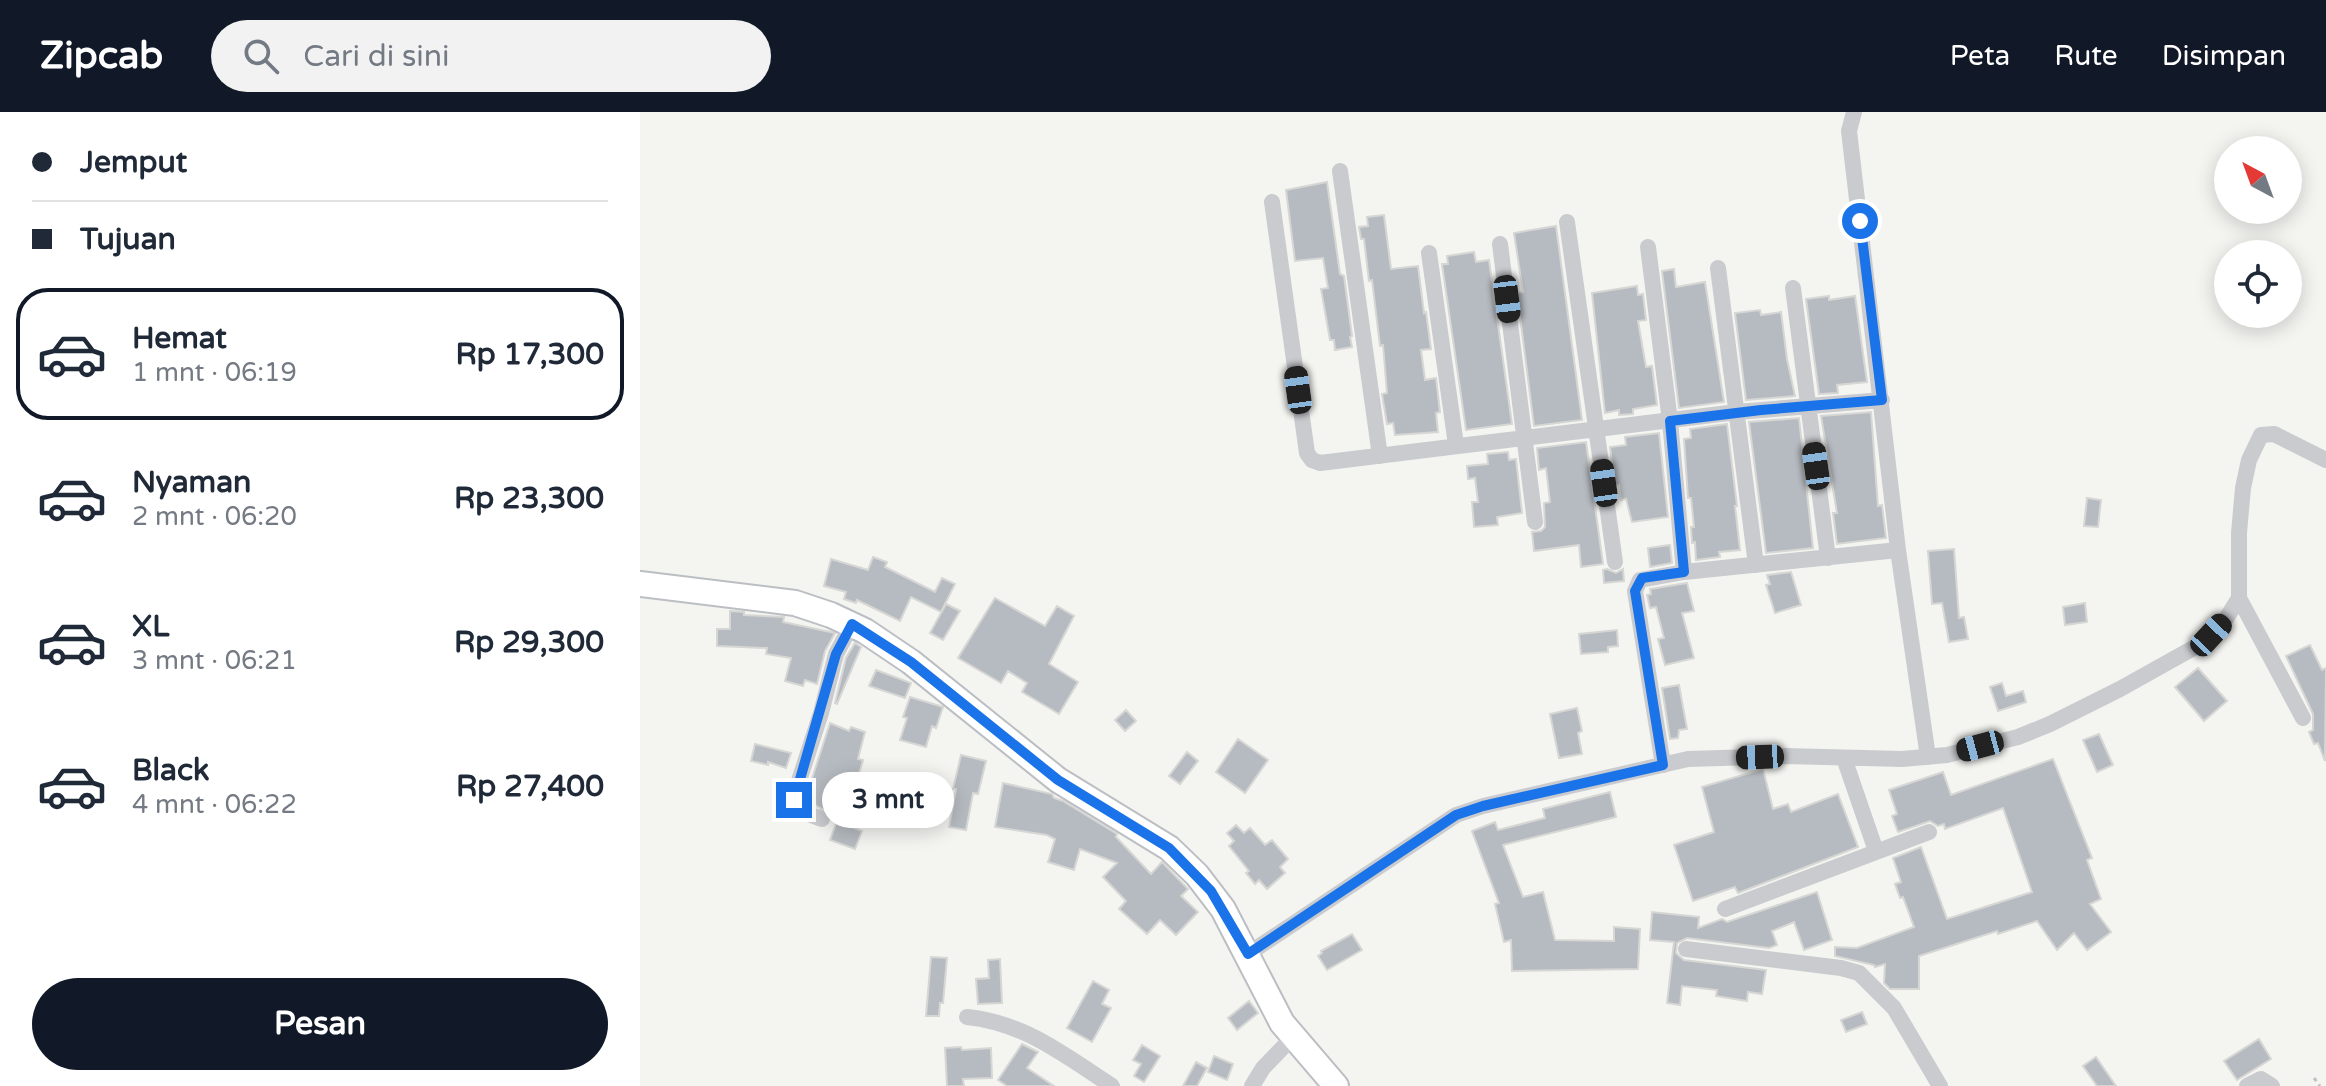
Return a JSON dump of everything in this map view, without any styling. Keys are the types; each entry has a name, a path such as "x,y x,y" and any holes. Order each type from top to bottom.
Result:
{"street":[{"path":"1854,112 1849,131 1898,550 1928,757"},
{"path":"1340,171 1380,456"},
{"path":"1272,202 1307,453 1312,460 1320,463 1737,412 1882,400"},
{"path":"1567,222 1615,562"},
{"path":"1500,244 1535,522"},
{"path":"1648,247 1670,421 1684,572"},
{"path":"1429,253 1456,445"},
{"path":"1718,268 1756,565"},
{"path":"1793,288 1828,558"},
{"path":"2303,718 2239,598 2243,488 2257,439 2264,433 2274,434 2326,460"},
{"path":"1663,765 1635,591 1642,578 1898,550"},
{"path":"640,584 795,603 852,624 911,662 1070,788 1169,848 1211,891 1248,954 1272,1006 1293,1037 1336,1086"},
{"path":"1248,954 1456,815 1483,806 1663,765 1710,758 1928,757 2018,737 2120,689 2204,640 2224,622 2239,598"},
{"path":"822,819 804,813 794,800 795,793 836,654 852,624"},
{"path":"1844,758 1876,851"},
{"path":"1725,909 1929,832"},
{"path":"1686,949 1841,968 1859,973 1894,1008 1940,1086"},
{"path":"967,1017 1009,1024 1112,1086"},
{"path":"1252,1086 1263,1068 1293,1037"},
{"path":"2247,1086 2261,1079 2272,1086"}],"path":[{"path":"2314,1078 2320,1086"}],"building":[{"path":"1327,182 1352,336 1352,347 1335,350 1334,340 1330,340 1321,289 1328,288 1323,258 1295,261 1286,190"},
{"path":"1384,215 1391,269 1418,266 1431,349 1421,350 1425,380 1436,378 1440,412 1436,413 1438,432 1395,435 1393,423 1387,424 1382,394 1387,393 1383,345 1380,346 1372,280 1369,281 1364,239 1361,239 1359,227 1368,226 1367,217"},
{"path":"1556,226 1582,420 1534,426 1517,293 1523,292 1514,233"},
{"path":"1474,252 1476,262 1489,260 1512,424 1466,430 1442,264 1448,264 1447,256"},
{"path":"1674,269 1676,287 1705,282 1724,402 1679,408 1662,271"},
{"path":"1637,286 1638,295 1643,294 1646,320 1638,321 1646,367 1652,366 1657,405 1633,409 1633,414 1619,415 1619,410 1605,413 1592,293"},
{"path":"1829,296 1829,300 1855,296 1867,382 1837,385 1838,393 1819,394 1806,299"},
{"path":"1760,310 1761,315 1781,312 1795,396 1746,400 1735,313"},
{"path":"1871,412 1878,506 1882,505 1886,538 1837,544 1833,513 1837,513 1821,416"},
{"path":"1799,418 1813,548 1766,553 1749,422"},
{"path":"1727,424 1740,550 1719,552 1720,557 1696,560 1684,439 1691,438 1690,429"},
{"path":"1659,433 1668,517 1632,522 1626,499 1621,500 1619,485 1615,485 1610,447 1626,445 1625,437"},
{"path":"1586,442 1603,564 1581,567 1579,545 1534,551 1532,532 1545,527 1544,503 1550,502 1546,468 1539,470 1537,448"},
{"path":"1508,452 1509,460 1516,459 1522,513 1497,517 1498,525 1474,527 1472,502 1478,502 1475,478 1468,479 1467,466 1488,464 1487,454"},
{"path":"2087,498 2101,500 2098,527 2084,526"},
{"path":"1670,545 1672,563 1650,567 1648,548"},
{"path":"1954,549 1959,618 1964,617 1968,639 1949,642 1942,603 1932,604 1928,551"},
{"path":"873,557 887,562 885,567 935,592 942,578 955,584 941,612 911,597 900,621 857,600 856,603 844,599 846,592 824,586 831,559 868,570"},
{"path":"1623,569 1624,581 1604,583 1603,570 1616,573"},
{"path":"1791,572 1801,605 1775,613 1766,585 1770,584 1767,575"},
{"path":"1687,583 1694,611 1682,613 1694,658 1665,665 1658,639 1664,638 1656,607 1650,608 1647,595 1651,594 1650,589"},
{"path":"995,598 1045,626 1057,606 1074,616 1049,664 1078,682 1059,714 1022,692 1027,683 1008,671 1001,683 958,658"},
{"path":"2085,603 2087,622 2065,625 2063,607"},
{"path":"946,604 960,611 943,640 930,633"},
{"path":"730,611 744,612 744,615 784,617 783,622 835,633 825,651 817,684 805,680 803,686 785,681 791,658 766,654 767,648 717,646 717,629 730,629"},
{"path":"1617,630 1618,646 1608,647 1608,652 1581,654 1579,634"},
{"path":"855,643 861,647 837,704 846,658"},
{"path":"2310,645 2322,670 2326,668 2325,761 2318,743 2314,744 2309,732 2313,730 2313,714 2286,656"},
{"path":"2198,668 2227,701 2204,721 2175,687"},
{"path":"876,670 911,683 905,698 869,686"},
{"path":"2002,683 2006,696 2023,691 2026,702 1998,711 1990,687"},
{"path":"1679,685 1687,729 1679,730 1678,738 1670,739 1662,688"},
{"path":"910,697 943,707 936,728 932,726 926,747 900,740"},
{"path":"1577,708 1582,731 1578,733 1582,754 1559,758 1550,714"},
{"path":"1126,710 1136,721 1125,731 1115,720"},
{"path":"830,723 849,731 851,727 865,732 858,759 863,760 856,784 861,786 857,798 851,796 842,820 809,802 806,797"},
{"path":"2099,734 2113,765 2097,772 2083,740"},
{"path":"1238,739 1268,760 1245,793 1216,772"},
{"path":"755,744 791,753 786,768 751,761"},
{"path":"1187,752 1198,761 1180,784 1169,776"},
{"path":"961,755 986,761 978,794 973,793 966,830 949,827"},
{"path":"2053,759 2092,858 2087,860 2101,899 2090,904 2111,932 2087,950 2074,933 2057,950 2037,921 1998,934 1997,931 1919,956 1919,989 1890,989 1884,983 1885,964 1875,967 1835,956 1835,947 1857,948 1914,927 1895,884 1901,882 1893,858 1921,847 1947,919 2032,892 2003,808 1945,829 1944,824 1938,826 1930,821 1898,832 1892,816 1897,814 1889,790 1943,772 1951,795"},
{"path":"1763,769 1773,809 1788,804 1791,812 1838,794 1858,847 1738,893 1735,887 1693,901 1674,845 1714,832 1702,787"},
{"path":"1003,783 1052,794 1117,834 1116,837 1151,874 1162,862 1188,889 1181,896 1198,912 1176,935 1160,920 1147,934 1119,909 1126,901 1103,877 1117,863 1080,849 1074,870 1048,862 1055,839 995,827"},
{"path":"1610,792 1616,817 1503,845 1523,897 1543,892 1555,940 1614,941 1614,927 1640,929 1638,969 1512,971 1511,940 1504,942 1495,904 1499,903 1472,831 1495,822 1498,830 1545,818 1543,809"},
{"path":"837,821 862,831 855,849 830,840"},
{"path":"1236,825 1244,833 1250,828 1265,845 1272,840 1288,859 1280,867 1285,873 1267,889 1259,880 1255,884 1229,846 1234,841 1227,833"},
{"path":"1817,892 1832,940 1804,950 1794,922 1772,931 1777,945 1769,948 1687,938 1677,943 1676,953 1684,960 1766,970 1762,994 1748,992 1747,1001 1716,996 1717,990 1682,986 1680,1005 1667,1003 1674,942 1650,940 1652,912 1699,917 1698,928 1722,919 1727,922"},
{"path":"1352,934 1362,950 1327,970 1318,956 1321,951"},
{"path":"931,957 947,958 939,1016 926,1016"},
{"path":"1000,959 1002,1003 978,1004 976,979 989,978 988,960"},
{"path":"1093,981 1109,990 1102,1004 1111,1008 1092,1042 1067,1028"},
{"path":"1249,1001 1258,1013 1237,1030 1228,1018"},
{"path":"1862,1012 1867,1024 1846,1032 1841,1020"},
{"path":"2259,1039 2271,1059 2237,1080 2224,1061"},
{"path":"1022,1044 1038,1052 1027,1068 1054,1086 1007,1086 998,1080"},
{"path":"1142,1045 1160,1056 1144,1082 1134,1076 1141,1064 1133,1060"},
{"path":"961,1047 962,1050 991,1048 992,1078 963,1079 964,1086 947,1086 945,1048"},
{"path":"1214,1056 1233,1064 1227,1080 1208,1072"},
{"path":"2096,1057 2116,1086 2097,1086 2083,1066"},
{"path":"1196,1062 1207,1068 1197,1086 1183,1086"}],"route":[{"path":"794,800 836,654 852,624 888,644 1058,780 1169,848 1211,891 1248,954 1456,815 1483,806 1663,765 1635,591 1642,578 1684,572 1670,421 1807,405 1882,400 1860,221"}]}
